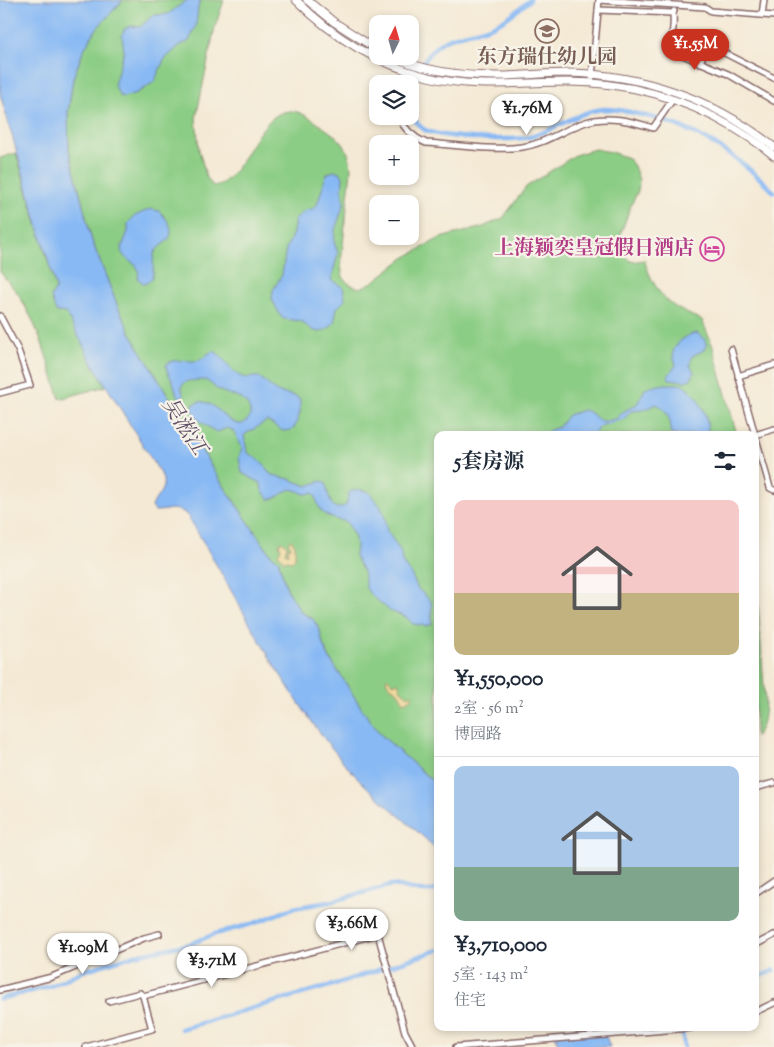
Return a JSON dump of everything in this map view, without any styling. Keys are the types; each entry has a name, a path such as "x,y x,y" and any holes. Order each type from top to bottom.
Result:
{"main road":[{"path":"296,0 325,26 364,52 383,62 476,84 616,84 654,92 714,117 754,140 774,156"},
{"path":"307,0 334,22 369,44"},
{"path":"406,65 411,68"},
{"path":"430,74 470,76 592,74 633,80 686,95 736,120 774,147"}],"street":[{"path":"592,83 599,0 671,3 705,8 711,11 774,16"},
{"path":"762,15 764,0"},
{"path":"671,3 675,8 672,13 674,26 672,37 666,48 728,74 774,101"},
{"path":"598,10 672,13"},
{"path":"700,63 707,44 774,78"},
{"path":"402,125 405,130 426,143 503,148 523,147 545,141 587,121 604,119 628,120 653,128 672,99"},
{"path":"0,316 18,350 30,385 0,393"},
{"path":"731,349 754,431"},
{"path":"738,376 774,365"},
{"path":"759,434 774,429"},
{"path":"759,449 770,488 774,490"},
{"path":"759,787 774,782"},
{"path":"759,891 774,881"},
{"path":"0,990 52,977 92,962 144,938 159,934"},
{"path":"143,996 310,953 375,934 380,935 405,1032 413,1047"},
{"path":"759,943 774,935"},
{"path":"204,980 201,970 205,962"},
{"path":"86,1047 152,1029 143,996 140,992 109,1001"},
{"path":"759,1010 774,1003"},
{"path":"456,1047 654,1031"}],"green space":[{"path":"123,0 224,0 215,27 196,118 199,150 206,176 213,186 223,182 233,174 267,123 278,114 295,111 311,118 335,136 348,153 351,170 341,262 344,279 360,288 373,282 404,258 440,238 483,227 503,218 526,187 575,155 595,149 628,158 634,166 639,180 638,191 619,239 624,254 632,262 644,260 654,283 665,298 680,310 702,320 713,347 736,431 434,431 434,782 380,734 366,715 330,659 323,645 320,631 313,619 301,612 287,589 278,560 270,554 221,482 133,338 118,307 92,241 69,150 68,113 73,78 84,49 97,28"},
{"path":"16,153 56,288 94,366 106,386 60,399 42,343 32,319 19,295 0,272 0,158"},
{"path":"759,616 765,702 762,725 759,731"}],"sand":[{"path":"291,540 295,545 295,558 292,561 284,561 278,553 281,549 279,544 282,541 287,546 285,552 288,554 288,548 291,547 288,542"},
{"path":"388,678 393,684 398,682 401,690 408,696 412,694 412,698 404,702 398,692 387,683 386,679"}],"water":[{"name":"吴淞江","path":"0,0 123,0 97,28 84,49 73,78 68,113 69,150 92,241 118,307 133,338 221,482 270,554 278,560 287,589 301,612 313,619 320,631 323,645 330,659 380,734 434,782 434,847 363,783 328,744 284,681 187,515 175,509 155,511 152,507 162,489 162,476 94,366 66,313 56,312 51,297 56,288 0,94"},
{"path":"187,0 201,0 196,26 189,41 179,46 164,60 154,82 137,93 123,97 120,96 114,85 124,51 122,36 124,29 131,26 140,27 153,15 168,14"},
{"path":"340,172 343,177 342,192 344,204 335,230 334,242 338,253 331,280 343,287 345,300 337,308 334,322 330,327 319,332 312,330 301,321 281,317 272,299 273,290 282,275 286,249 293,233 295,219 306,210 312,209 317,205 326,176 328,173"},
{"path":"150,209 159,211 165,217 169,222 171,231 167,241 155,252 153,274 149,282 144,284 138,279 139,273 136,265 123,255 121,250 128,231 128,223 135,216"},
{"path":"697,333 704,338 707,346 704,350 692,356 690,365 694,372 691,379 685,381 669,379 668,376 676,365 674,349 686,337"},
{"path":"214,351 238,375 244,378 259,377 277,392 300,399 300,413 295,427 291,430 283,431 267,421 244,435 247,452 263,463 270,474 307,486 321,481 325,482 331,502 337,508 347,504 348,494 351,491 358,489 369,492 381,507 387,531 401,552 402,562 411,574 418,589 431,601 432,624 426,626 413,624 406,617 390,611 370,594 366,588 363,571 355,557 355,538 347,522 324,514 313,493 304,494 292,489 274,499 269,499 262,491 261,483 242,473 239,458 242,447 234,432 226,428 217,432 199,420 193,412 194,404 207,403 230,420 242,424 250,416 250,411 245,402 217,389 205,380 186,382 181,387 184,396 180,397 177,395 166,365 176,360 199,360"},
{"path":"665,384 683,384 697,397 706,416 708,431 671,431 671,426 664,409 656,404 644,410 631,411 624,419 600,426 596,431 549,431 559,427 568,415 584,410 601,421 618,418 621,413 637,404 645,389"},
{"path":"554,1031 604,1031 610,1047 559,1047"}],"waterway":[{"path":"417,75 423,62 434,48 441,43 453,37 497,24 530,0"},
{"path":"419,125 430,132 442,135 507,139 540,134 594,110 608,109 630,112 676,125 694,133 728,153 760,178 774,192"},
{"path":"0,999 51,986 83,971 135,955 190,944 215,934 255,923 293,908 329,902 392,885 422,891 434,890"},
{"path":"181,1029 336,984 434,951"},
{"path":"759,977 774,970"},
{"path":"682,1031 684,1047"}],"place":[{"name":"东方瑞仕幼儿园","path":"547,31"},
{"name":"上海颖奕皇冠假日酒店","path":"712,249"}]}
